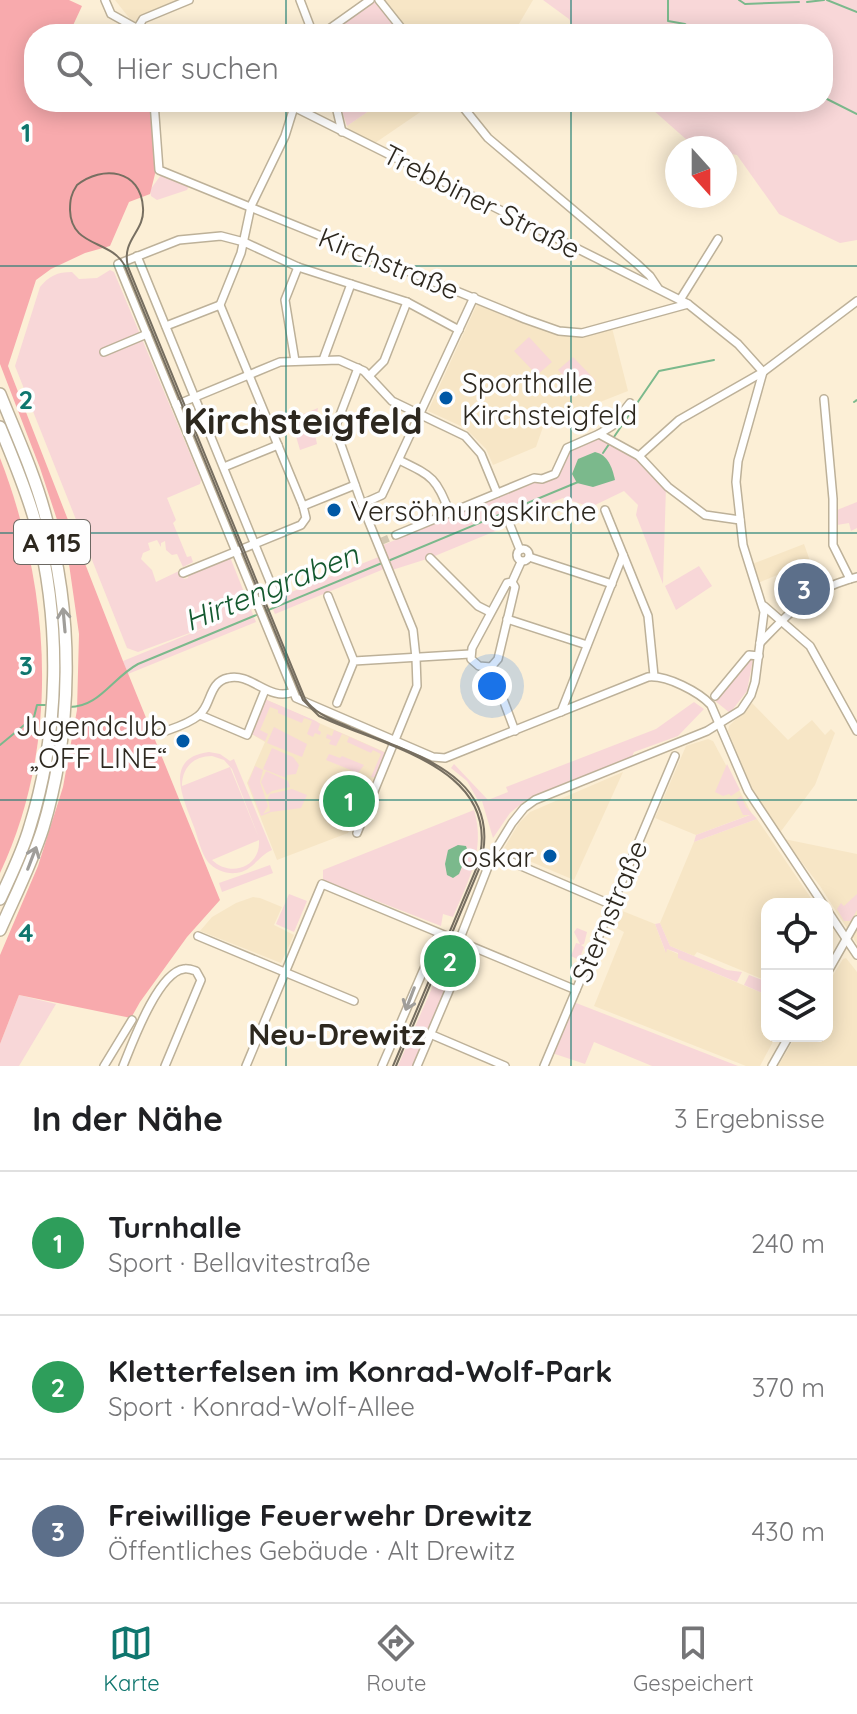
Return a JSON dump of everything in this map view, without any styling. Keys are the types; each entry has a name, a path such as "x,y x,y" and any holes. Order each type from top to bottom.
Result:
{"highway":[{"name":"A 115","path":"0,394 34,479 55,558 66,646 53,786 31,863 0,930"},
{"name":"A 115","path":"0,427 27,498 45,569 59,698"},
{"name":"A 115","path":"0,899 30,826 58,712"}],"street":[{"path":"105,0 111,14 128,24"},
{"path":"140,24 143,19 189,0"},
{"path":"300,0 309,24"},
{"path":"336,24 370,0"},
{"path":"379,0 398,24"},
{"name":"Kirchstraße","path":"155,112 159,170 525,319 569,333 582,333 684,302"},
{"path":"183,573 305,522 306,513 220,305 244,242 251,206 285,136 292,112"},
{"name":"Trebbiner Straße","path":"304,112 684,302 738,344 763,372"},
{"path":"337,112 342,132"},
{"path":"467,112 488,138 650,276 659,290"},
{"path":"459,330 407,302 298,267 244,242 221,236 179,240 118,264 293,692 301,701 433,757 445,758 654,676 664,678 706,700 748,791 819,898"},
{"path":"684,302 718,239"},
{"path":"137,256 275,594 259,608"},
{"path":"295,361 285,300 298,267"},
{"path":"323,360 351,284"},
{"path":"362,504 382,495 474,297"},
{"path":"639,456 679,420 763,372 857,301"},
{"path":"369,376 384,361 407,302"},
{"path":"166,326 220,305"},
{"path":"104,352 147,334"},
{"path":"176,405 280,362 339,360 369,376 387,398 465,436 481,454 497,493"},
{"path":"357,833 417,686 413,630 335,428 358,368"},
{"path":"417,1066 463,958 459,941 493,854 524,808 535,800 730,719 747,702 755,682 764,621 762,604 746,558 736,470 763,372"},
{"path":"760,643 816,592 854,578 833,545 833,499 824,399"},
{"path":"396,535 534,478 542,479 555,474 567,448 602,436 630,403"},
{"path":"602,436 639,456 668,487 705,515 740,520"},
{"path":"224,467 278,445"},
{"path":"399,460 437,482 450,513"},
{"path":"303,506 355,485"},
{"path":"605,510 648,616 654,676"},
{"path":"510,525 520,550"},
{"path":"520,550 527,550 529,557"},
{"path":"520,550 516,555 521,562"},
{"path":"561,712 623,555"},
{"path":"529,557 612,584"},
{"path":"512,582 515,587 498,659 491,667 484,668 474,664 470,654 507,583 512,582 521,562 529,557"},
{"path":"430,558 478,606 490,612"},
{"path":"328,596 354,661 337,703"},
{"path":"762,604 803,639 816,655 857,731"},
{"path":"507,619 587,645"},
{"path":"354,661 470,654"},
{"path":"715,696 749,655 759,656"},
{"path":"491,667 515,731"},
{"path":"158,734 200,715 213,689 224,679 238,678 280,696 293,692"},
{"path":"200,715 247,735 265,690"},
{"name":"Sternstraße","path":"544,1066 675,756"},
{"path":"493,854 612,905"},
{"path":"246,1066 322,884 576,990"},
{"path":"833,919 857,955"},
{"path":"829,970 857,920"},
{"path":"382,1066 439,934"},
{"path":"198,936 354,1001"},
{"path":"123,1066 152,998 181,969 196,971 201,980 199,987 165,1066"},
{"path":"104,1066 132,1020"},
{"path":"430,1034 505,1066"},
{"path":"772,1066 786,1042"}],"shaded area":[{"path":"0,0 69,0 82,6 74,24 24,24 24,112 153,112 157,166 150,194 129,202 110,246 85,253 36,280 8,366 220,900 187,937 131,1018 19,995 0,1044 0,955 38,866 63,787 77,710 79,634 67,550 0,364"},
{"path":"115,0 183,0 134,24"},
{"path":"380,0 533,0 519,24 400,24"},
{"path":"543,0 857,0 857,240 840,243 779,214 737,155 737,136 682,136 655,112 833,112 833,24 572,24"},
{"path":"375,1 395,24 343,24"},
{"path":"342,112 367,112 347,126"},
{"path":"367,112 420,112 375,143 349,131 347,126"},
{"path":"161,175 189,186 187,190 157,200 151,196 150,190"},
{"path":"110,270 114,272 201,480 200,484 167,498 176,520 173,523 187,557 191,556 193,562 183,567 177,554 172,555 166,550 165,541 161,547 157,540 148,543 150,550 143,553 141,559 152,570 156,582 179,571 184,579 188,578 189,574 230,557 256,622 128,674 123,661 214,624 138,652 127,648 15,366 43,283 62,273 72,272 79,279 97,278"},
{"path":"478,302 556,333 612,328 628,391 544,424 536,447 493,465 486,449 465,428 428,411"},
{"path":"529,337 552,362 537,375 514,351"},
{"path":"573,357 596,381 581,395 558,370"},
{"path":"318,408 314,430 317,444 300,450 291,419"},
{"path":"597,438 637,457 666,487 663,584 636,515 638,505 624,491 591,507 563,498 548,504 549,509 430,558 389,571 384,569 275,614 269,601 386,554 383,545 547,480 570,449"},
{"path":"595,452 609,462 615,480 593,487 577,483 572,474 578,459"},
{"path":"0,458 30,560 42,666 40,719 33,772 20,823 0,873"},
{"path":"857,502 857,528 851,531 849,523 837,525 837,510"},
{"path":"804,544 810,561 795,564 786,568 787,571 758,583 752,564"},
{"path":"699,566 712,586 676,610 665,586"},
{"path":"750,657 753,659 747,691 730,713 714,700"},
{"path":"265,695 267,700 387,753 356,827 351,826 348,833 277,860 247,783 265,742 250,733"},
{"path":"266,696 267,700 316,721 320,724 320,735 315,733 313,737 307,734 312,721 304,718 302,723 270,707 260,730 268,734 265,741 250,733"},
{"path":"694,702 704,709 678,736 634,752 631,759 526,800 510,813 493,838 482,801 479,802 467,781 451,768 454,764 488,800 508,792 506,787 656,729"},
{"path":"752,703 788,740 812,720 825,735 831,729 835,733 815,785 779,834 754,794 728,731 729,726"},
{"path":"274,727 307,744 302,757 267,743"},
{"path":"334,730 386,753 376,778 371,777 381,754 347,742 349,737 342,734 336,746 329,744 331,740 326,738 327,734 332,736"},
{"path":"708,739 713,741 752,814 696,835 655,818 686,746"},
{"path":"272,748 293,757 299,765 296,774 287,775 286,778 263,769"},
{"path":"209,752 220,754 230,761 234,759 272,850 242,872 228,873 217,869 208,862 202,850 180,782 185,762","holes":["212,756 224,760 232,769 259,838 230,767 182,786 184,773 190,764","259,840 255,857 243,867 228,868 212,860"]},
{"path":"329,754 364,765 358,773 326,760"},
{"path":"727,764 740,790 731,796 723,796 715,792"},
{"path":"255,766 263,770 260,782 268,806 263,814 270,811 270,794 292,789 307,795 301,808 261,816 248,783"},
{"path":"266,771 288,781 290,787 267,795 261,782"},
{"path":"623,772 574,880 503,850 519,823 530,812"},
{"path":"741,796 757,819 694,842 696,835 750,815 743,815 736,800"},
{"path":"474,810 478,839 474,865 453,917 443,914 441,926 323,880 323,870"},
{"path":"757,819 811,898 761,898 761,979 697,952 694,956 670,946 660,923 694,842"},
{"path":"784,839 857,854 857,944 833,906 833,898 828,898"},
{"path":"458,845 466,846 468,852 459,874 453,878 447,875 445,864 448,850"},
{"path":"270,865 273,873 222,892 219,883"},
{"path":"289,894 307,901 294,932 276,924"},
{"path":"857,894 857,910 851,921 844,921 837,909"},
{"path":"253,897 282,907 274,925 294,935 281,963 200,931 212,917"},
{"path":"615,908 655,924 665,951 667,949 678,954 679,958 761,992 761,1042 773,1042 760,1066 746,1066 594,1006 624,932 609,924"},
{"path":"660,923 670,946 727,970 742,972 737,982 678,958 678,953 667,949 666,953 655,924"},
{"path":"577,928 587,932 579,960 571,956 576,943 580,944 574,932"},
{"path":"448,951 460,956 413,1066 398,1066"},
{"path":"846,958 857,972 857,1066 778,1066 792,1042 833,1042 833,975"},
{"path":"749,975 761,980 761,992 744,985"},
{"path":"19,995 56,1004 19,1066 0,1066 0,1044"},
{"path":"571,1001 738,1066 652,1066 594,1042 585,1064 549,1052"}],"waterway":[{"path":"668,0 668,21 685,24"},
{"path":"739,0 745,4 799,2"},
{"path":"807,2 824,0"},
{"path":"827,0 857,12"},
{"path":"833,102 857,114"},
{"name":"Hirtengraben","path":"603,453 659,371 714,360"},
{"name":"Hirtengraben","path":"388,561 578,482"},
{"name":"Hirtengraben","path":"68,707 97,698 138,664 382,563"},
{"name":"Hirtengraben","path":"0,745 34,717 37,705 46,705"}],"tunnel":[{"path":"382,541 396,535"}],"tram line":[{"path":"393,1066 477,867 482,833 475,806 458,784 434,766 406,751 319,716 303,700 125,266 111,251 84,237 72,222 70,203 75,188 98,175 119,174 128,178 141,195 143,216 130,242 128,267 305,699 326,716 428,760 450,774 468,791 480,812 484,838 479,869 396,1066"}],"place":[{"name":"Sporthalle Kirchsteigfeld","path":"446,398"},
{"name":"Versöhnungskirche","path":"334,510"},
{"name":"Freiwillige Feuerwehr Drewitz","path":"804,589"},
{"name":"Jugendclub „OFF LINE“","path":"183,741"},
{"name":"Turnhalle","path":"349,801"},
{"name":"oskar","path":"550,856"},
{"name":"Kletterfelsen im Konrad-Wolf-Park","path":"450,961"}],"district":[{"name":"Kirchsteigfeld","path":"303,420"},
{"name":"Neu-Drewitz","path":"337,1034"}]}
